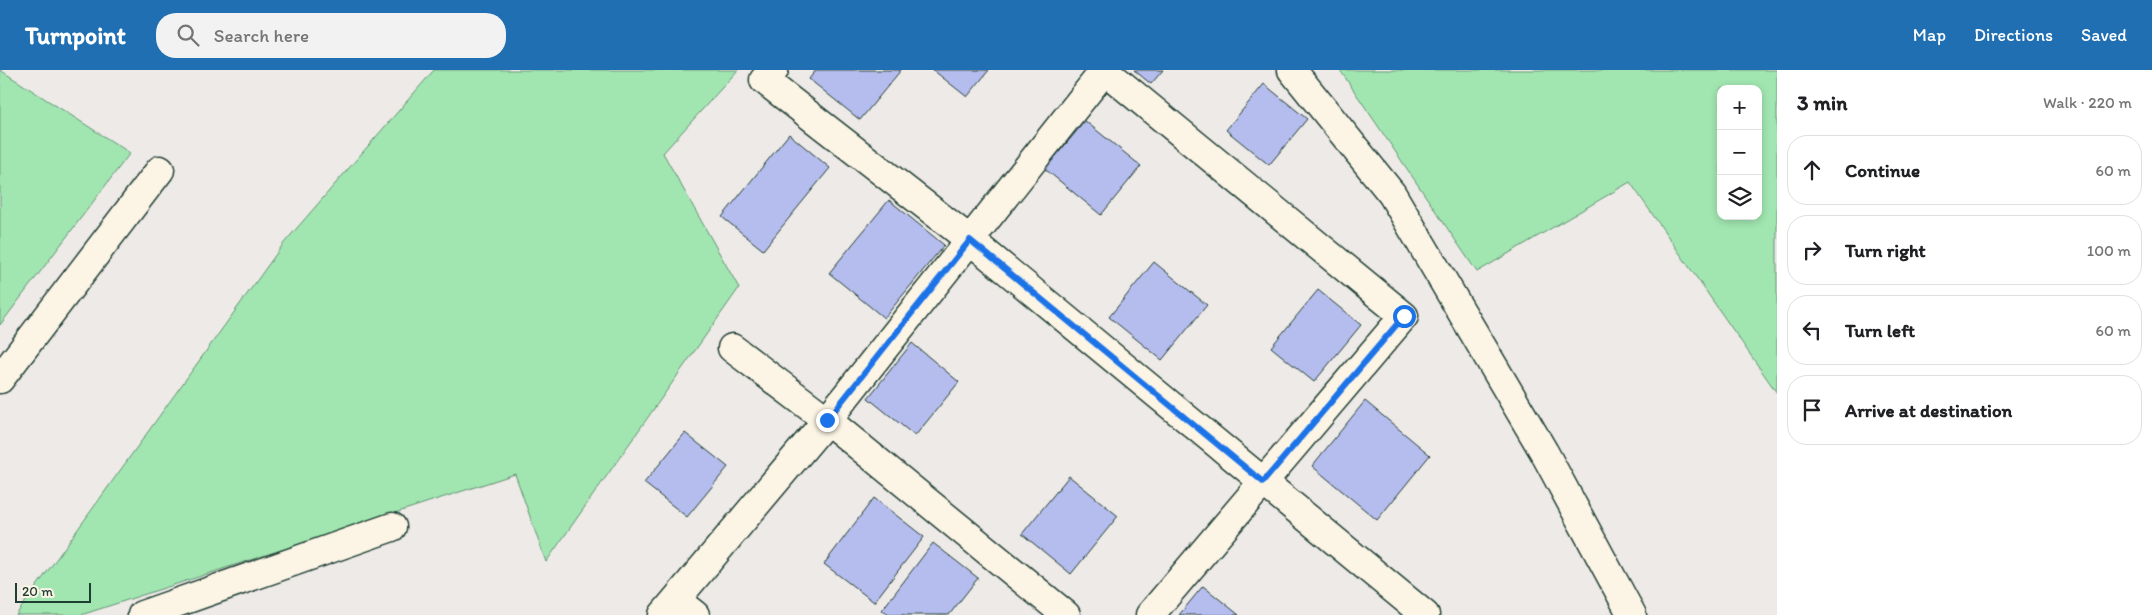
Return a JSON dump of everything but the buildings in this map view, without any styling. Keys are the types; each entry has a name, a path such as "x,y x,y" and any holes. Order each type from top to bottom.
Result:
{"street":[{"path":"774,70 764,80 970,240 1425,615"},
{"path":"678,610 1104,70 1404,316 1150,615"},
{"path":"1292,70 1392,194 1544,452 1632,615"},
{"path":"0,379 160,170"},
{"path":"732,348 827,420 1066,615"},
{"path":"142,615 392,527"}],"green space":[{"path":"0,70 130,153 0,325"},
{"path":"434,70 738,70 663,153 739,288 546,562 515,474 81,615 16,615 284,243"},
{"path":"1340,70 1777,70 1777,393 1630,182 1477,272"}],"route":[{"path":"827,420 970,240 1263,482 1404,316"}]}
